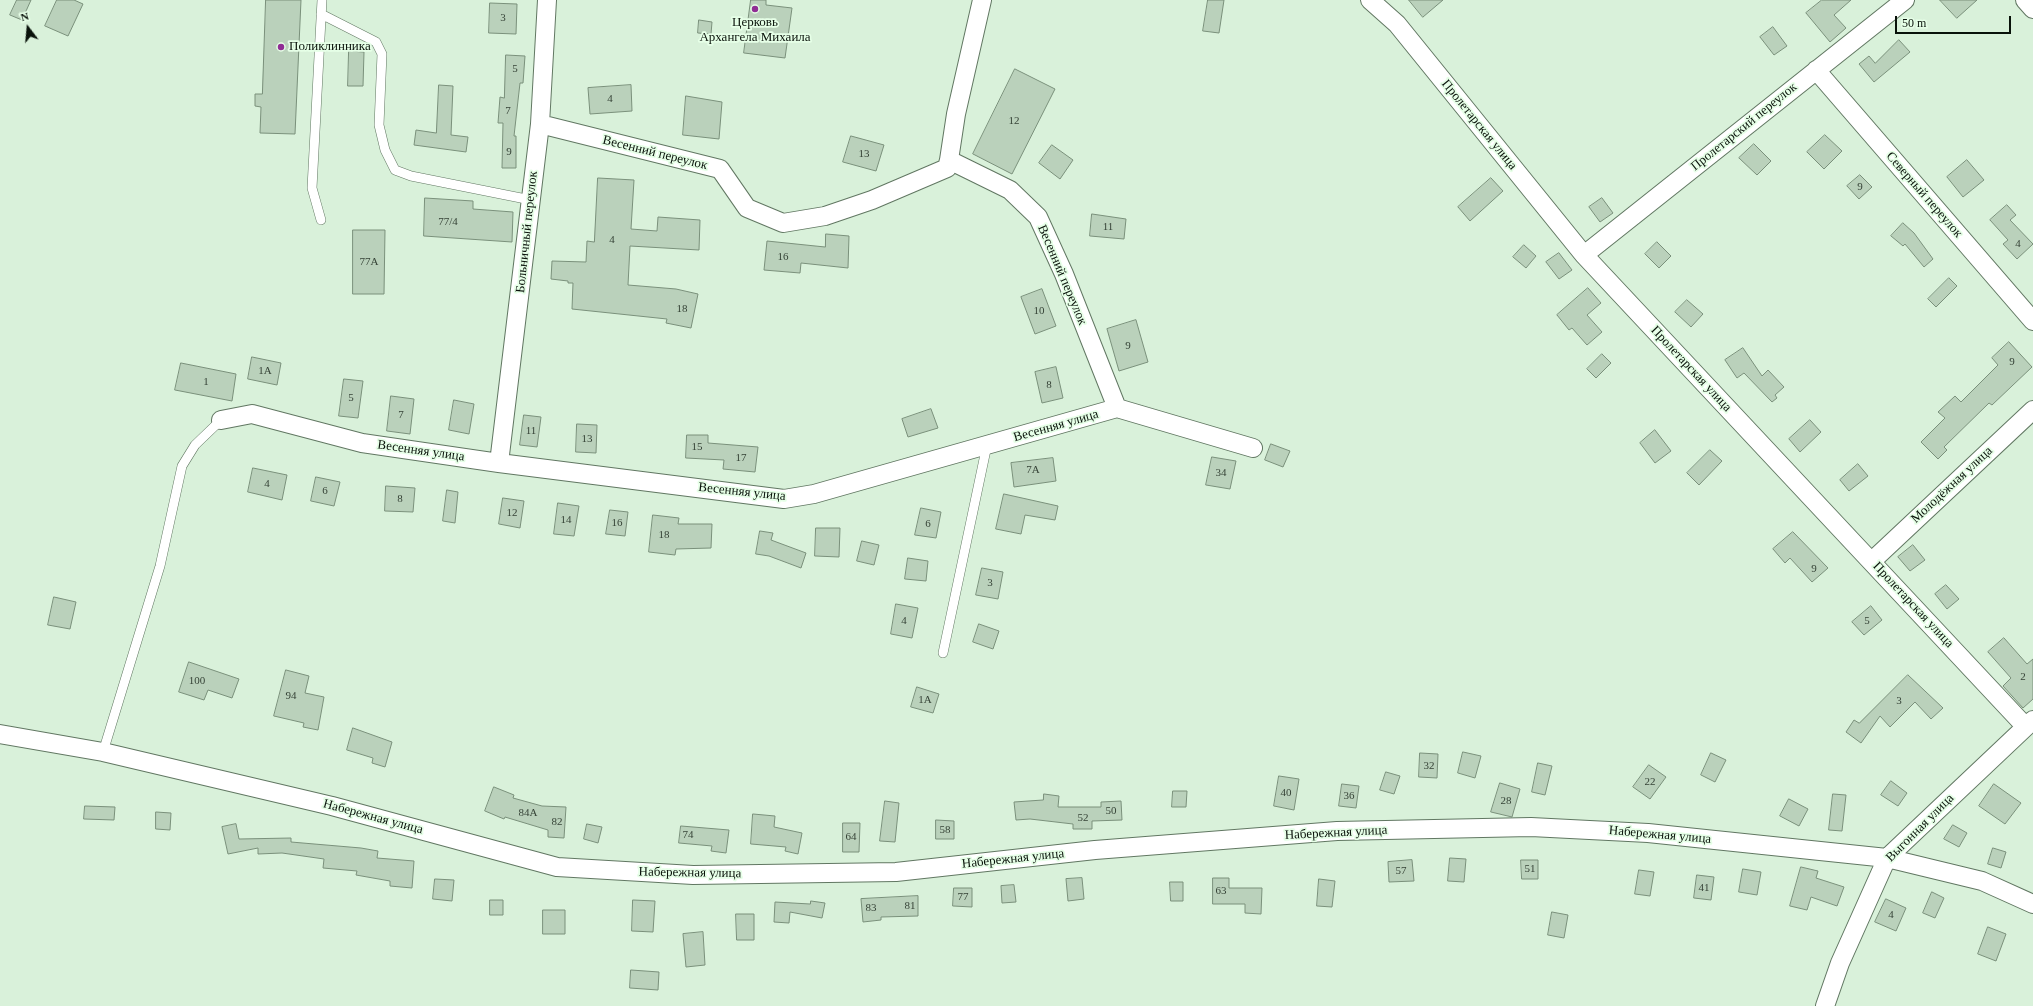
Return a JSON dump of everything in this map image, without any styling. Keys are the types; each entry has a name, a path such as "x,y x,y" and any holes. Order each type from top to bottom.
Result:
{"street":[{"name":"Больничный переулок","path":"499,463 540,124 547,0"},
{"path":"949,160 956,114 982,0"},
{"name":"Пролетарская улица","path":"1370,0 1397,24 1584,255 1872,561 2029,723"},
{"name":"Пролетарский переулок","path":"1584,255 1905,0"},
{"path":"2025,0 2033,9"},
{"name":"Северный переулок","path":"1816,70 2033,321"},
{"name":"Весенний переулок","path":"540,124 720,169 747,208 783,223 826,216 872,200 947,168 949,160 1010,190 1038,217 1064,274 1117,408"},
{"path":"1117,408 1253,448"},
{"name":"Весенняя улица","path":"221,420 252,414 362,443 499,463 784,499 814,494 1117,408"},
{"name":"Молодёжная улица","path":"1872,561 2033,410"},
{"name":"Выгонная улица","path":"1825,1006 1840,963 1887,858 2029,723"},
{"name":"Набережная улица","path":"0,734 102,752 332,806 557,867 693,875 896,872 1095,850 1337,831 1531,827 1648,833 1887,858 1982,881 2033,904"}],"lane":[{"path":"320,220 312,188 322,0"},
{"path":"321,14 376,42 382,54 379,125 385,150 395,170 411,176 531,200"},
{"path":"102,752 160,566 182,466 195,445 221,420"},
{"path":"943,653 987,445"}],"building":[{"path":"17,0 31,0 22,20 10,15"},
{"path":"57,0 74,0 83,4 68,36 45,26"},
{"name":"Поликлинника","path":"266,0 301,0 295,134 260,133 261,107 255,106 255,94 262,94"},
{"path":"751,0 766,0 766,5 792,8 785,58 744,53"},
{"path":"1208,0 1224,0 1219,33 1203,31"},
{"path":"1409,0 1443,0 1423,17"},
{"path":"1822,0 1851,0 1834,15 1846,28 1830,42 1806,13"},
{"path":"1940,0 1977,0 1957,18"},
{"path":"490,3 517,4 516,34 489,33"},
{"path":"699,20 712,22 711,34 698,33"},
{"path":"1773,27 1787,46 1774,55 1760,37"},
{"path":"1899,40 1910,52 1874,82 1859,64 1869,56 1875,63"},
{"path":"349,51 364,52 363,86 348,86"},
{"path":"506,55 525,56 523,83 520,83 514,136 516,136 516,168 502,168 503,123 498,123 500,97 504,98"},
{"path":"1015,69 1055,89 1012,174 973,154"},
{"path":"439,85 453,86 451,135 468,137 466,152 414,145 416,130 436,133"},
{"path":"631,85 632,111 590,114 588,88"},
{"path":"686,96 722,102 719,139 683,135"},
{"path":"1825,135 1842,151 1824,169 1807,152"},
{"path":"851,136 884,145 876,171 843,162"},
{"path":"1754,144 1771,161 1757,175 1739,158"},
{"path":"1052,145 1073,160 1060,179 1039,163"},
{"path":"1967,160 1984,180 1963,197 1947,177"},
{"path":"1860,175 1872,187 1859,199 1847,186"},
{"path":"598,178 634,180 631,229 657,231 658,217 700,220 699,250 630,246 628,285 676,289 698,294 691,328 666,323 667,319 572,309 573,283 551,279 552,261 586,262 587,241 594,242"},
{"path":"1491,178 1503,191 1470,221 1458,207"},
{"path":"425,198 473,201 473,209 513,212 512,242 424,236"},
{"path":"1602,198 1613,213 1600,222 1589,207"},
{"path":"2007,205 2016,215 2010,220 2033,244 2017,259 2003,244 2008,240 1990,220"},
{"path":"1092,214 1126,219 1124,239 1090,236"},
{"path":"1903,223 1914,233 1933,259 1924,267 1905,244 1903,246 1891,236"},
{"path":"353,230 385,230 384,294 353,294"},
{"path":"826,234 849,236 848,268 801,263 800,273 764,270 767,241 825,247"},
{"path":"1657,242 1671,256 1659,268 1645,254"},
{"path":"1524,245 1536,256 1526,268 1513,257"},
{"path":"1559,253 1572,270 1559,279 1546,262"},
{"path":"1949,278 1957,286 1936,307 1928,299"},
{"path":"1588,288 1601,303 1587,315 1602,332 1587,345 1572,328 1569,330 1557,315"},
{"path":"1042,289 1056,326 1035,334 1021,297"},
{"path":"1687,300 1703,314 1691,327 1675,312"},
{"path":"1136,320 1148,362 1119,371 1107,329"},
{"path":"2009,342 2032,367 1992,405 1989,403 1944,447 1947,450 1938,459 1921,442 1945,418 1938,412 1955,396 1961,402 1998,365 1992,358"},
{"path":"1743,348 1762,376 1768,370 1784,387 1775,395 1777,398 1772,402 1744,373 1737,378 1725,360"},
{"path":"1602,354 1611,363 1596,378 1587,369"},
{"path":"252,357 281,363 277,385 248,379"},
{"path":"181,363 236,374 232,401 175,390"},
{"path":"1056,367 1063,398 1042,403 1035,372"},
{"path":"344,379 363,381 358,418 339,416"},
{"path":"391,396 414,399 410,434 387,431"},
{"path":"454,400 474,404 469,434 449,430"},
{"path":"931,409 938,428 908,437 902,419"},
{"path":"524,415 541,417 537,447 520,445"},
{"path":"1810,420 1821,432 1800,452 1789,439"},
{"path":"577,424 597,425 596,453 576,452"},
{"path":"1655,430 1671,451 1655,463 1640,443"},
{"path":"687,435 708,435 708,443 758,447 755,472 723,469 724,460 686,458"},
{"path":"1271,444 1290,451 1283,467 1265,460"},
{"path":"1710,450 1722,461 1699,485 1687,473"},
{"path":"1212,457 1236,461 1230,489 1206,485"},
{"path":"1053,458 1056,481 1014,487 1011,463"},
{"path":"1858,464 1868,476 1849,491 1840,480"},
{"path":"253,468 287,475 282,500 248,492"},
{"path":"316,477 340,482 334,506 311,501"},
{"path":"386,486 415,488 413,512 385,511"},
{"path":"447,490 458,492 455,523 443,521"},
{"path":"1004,494 1058,506 1055,520 1025,515 1021,534 996,529"},
{"path":"503,498 524,501 520,528 499,524"},
{"path":"558,503 579,506 574,536 554,534"},
{"path":"921,508 941,512 936,538 915,535"},
{"path":"610,510 628,512 625,536 606,534"},
{"path":"653,515 679,518 678,524 712,524 711,548 676,549 675,555 649,552"},
{"path":"816,528 840,528 839,557 815,556"},
{"path":"760,531 773,533 771,540 806,553 801,568 769,556 756,554"},
{"path":"1793,532 1828,568 1812,582 1790,558 1785,563 1773,549"},
{"path":"862,541 879,545 874,565 857,561"},
{"path":"1913,545 1925,560 1910,571 1898,557"},
{"path":"908,558 928,561 926,581 905,579"},
{"path":"982,568 1003,572 998,599 976,595"},
{"path":"1946,585 1959,599 1947,609 1935,594"},
{"path":"54,597 76,602 70,629 48,625"},
{"path":"896,604 918,608 912,638 891,634"},
{"path":"1871,606 1882,620 1864,635 1852,622"},
{"path":"979,624 999,631 993,649 973,642"},
{"path":"2004,638 2027,664 2033,659 2033,699 2023,708 2003,686 2011,678 1988,652"},
{"path":"189,662 239,679 232,698 208,690 204,700 179,692"},
{"path":"286,670 309,676 305,693 324,697 318,730 303,727 304,723 274,716"},
{"path":"1908,675 1943,708 1931,719 1915,702 1890,727 1880,716 1861,743 1846,732 1854,720 1859,723"},
{"path":"917,687 939,694 933,713 911,707"},
{"path":"353,728 392,742 385,767 372,763 373,758 347,750"},
{"path":"1463,752 1481,756 1475,778 1458,773"},
{"path":"1420,753 1438,754 1437,778 1419,777"},
{"path":"1711,753 1726,760 1715,782 1701,775"},
{"path":"1538,763 1552,766 1545,795 1532,792"},
{"path":"1649,765 1666,777 1650,799 1633,787"},
{"path":"1386,772 1400,776 1394,794 1380,790"},
{"path":"1279,776 1299,779 1294,810 1274,806"},
{"path":"1891,781 1907,793 1898,806 1881,795"},
{"path":"1500,783 1520,789 1512,817 1491,812"},
{"path":"1342,784 1359,786 1356,808 1339,806"},
{"path":"1994,784 2021,803 2005,824 1979,806"},
{"path":"494,787 514,795 513,798 542,806 566,807 564,838 548,837 548,830 505,817 504,819 485,811"},
{"path":"1173,791 1187,791 1186,807 1172,807"},
{"path":"1044,794 1059,796 1058,807 1101,807 1101,802 1121,801 1122,820 1092,821 1092,829 1073,829 1073,824 1030,819 1016,820 1014,802 1043,800"},
{"path":"1833,794 1846,795 1842,831 1829,830"},
{"path":"1789,799 1808,809 1799,826 1780,816"},
{"path":"885,801 899,803 895,842 880,841"},
{"path":"85,806 115,807 114,820 84,819"},
{"path":"156,812 171,813 170,830 156,829"},
{"path":"753,814 775,816 774,827 802,833 798,854 785,851 786,847 751,844"},
{"path":"936,820 954,821 954,839 936,839"},
{"path":"843,823 860,823 859,852 843,852"},
{"path":"236,824 239,839 291,838 291,842 361,848 378,851 377,858 414,861 412,888 390,886 390,881 356,875 357,871 323,868 324,859 282,853 258,854 258,848 228,854 222,827"},
{"path":"587,824 602,827 598,843 584,839"},
{"path":"1953,825 1967,833 1959,847 1944,839"},
{"path":"681,826 729,830 726,853 711,851 712,846 679,843"},
{"path":"1993,848 2006,852 2001,868 1988,864"},
{"path":"1450,858 1466,859 1464,882 1448,881"},
{"path":"1412,860 1414,881 1389,882 1388,862"},
{"path":"1521,860 1538,860 1538,879 1522,879"},
{"path":"1801,867 1818,871 1816,878 1844,887 1837,906 1811,897 1807,910 1790,906"},
{"path":"1743,869 1761,872 1757,895 1739,892"},
{"path":"1639,870 1654,872 1650,896 1635,894"},
{"path":"1697,875 1714,877 1711,900 1694,898"},
{"path":"1082,878 1084,899 1068,901 1066,879"},
{"path":"1213,878 1229,878 1229,888 1262,888 1261,914 1245,913 1245,904 1213,904"},
{"path":"435,879 454,880 452,901 433,899"},
{"path":"1319,879 1335,881 1332,907 1317,906"},
{"path":"1170,882 1183,882 1183,901 1171,901"},
{"path":"1014,885 1016,902 1002,903 1001,886"},
{"path":"954,888 972,888 972,907 953,906"},
{"path":"1932,892 1944,898 1935,918 1923,913"},
{"path":"918,896 918,916 881,917 881,920 863,922 861,899"},
{"path":"1886,899 1906,908 1896,931 1875,922"},
{"path":"490,900 503,900 503,915 490,915"},
{"path":"633,900 655,901 653,932 632,931"},
{"path":"811,901 825,903 822,918 790,912 789,923 774,922 775,902 810,904"},
{"path":"543,910 565,910 565,934 543,934"},
{"path":"1552,912 1568,915 1564,938 1548,935"},
{"path":"736,914 754,914 754,940 737,940"},
{"path":"1988,927 2006,934 1996,961 1978,954"},
{"path":"703,932 705,965 686,967 683,934"},
{"path":"631,970 659,972 658,990 630,988"}],"place":[{"name":"Церковь Архангела Михаила","path":"755,9"},
{"name":"Поликлинника","path":"281,47"}]}
